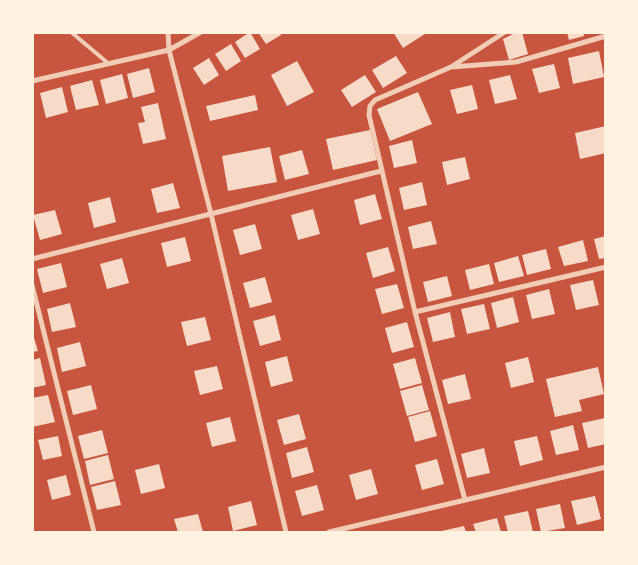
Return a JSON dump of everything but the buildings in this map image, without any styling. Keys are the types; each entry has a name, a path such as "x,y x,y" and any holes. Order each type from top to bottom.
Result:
{"street":[{"path":"168,32 169,50 211,214 286,532"},
{"path":"32,81 169,50 201,32"},
{"path":"465,500 415,312 368,115 370,106 375,100 451,67 505,32"},
{"path":"451,67 516,62 606,36"},
{"path":"32,259 381,171"},
{"path":"415,312 606,267"},
{"path":"32,286 94,532"},
{"path":"329,532 606,467"}],"lane":[{"path":"71,32 109,64"}]}
